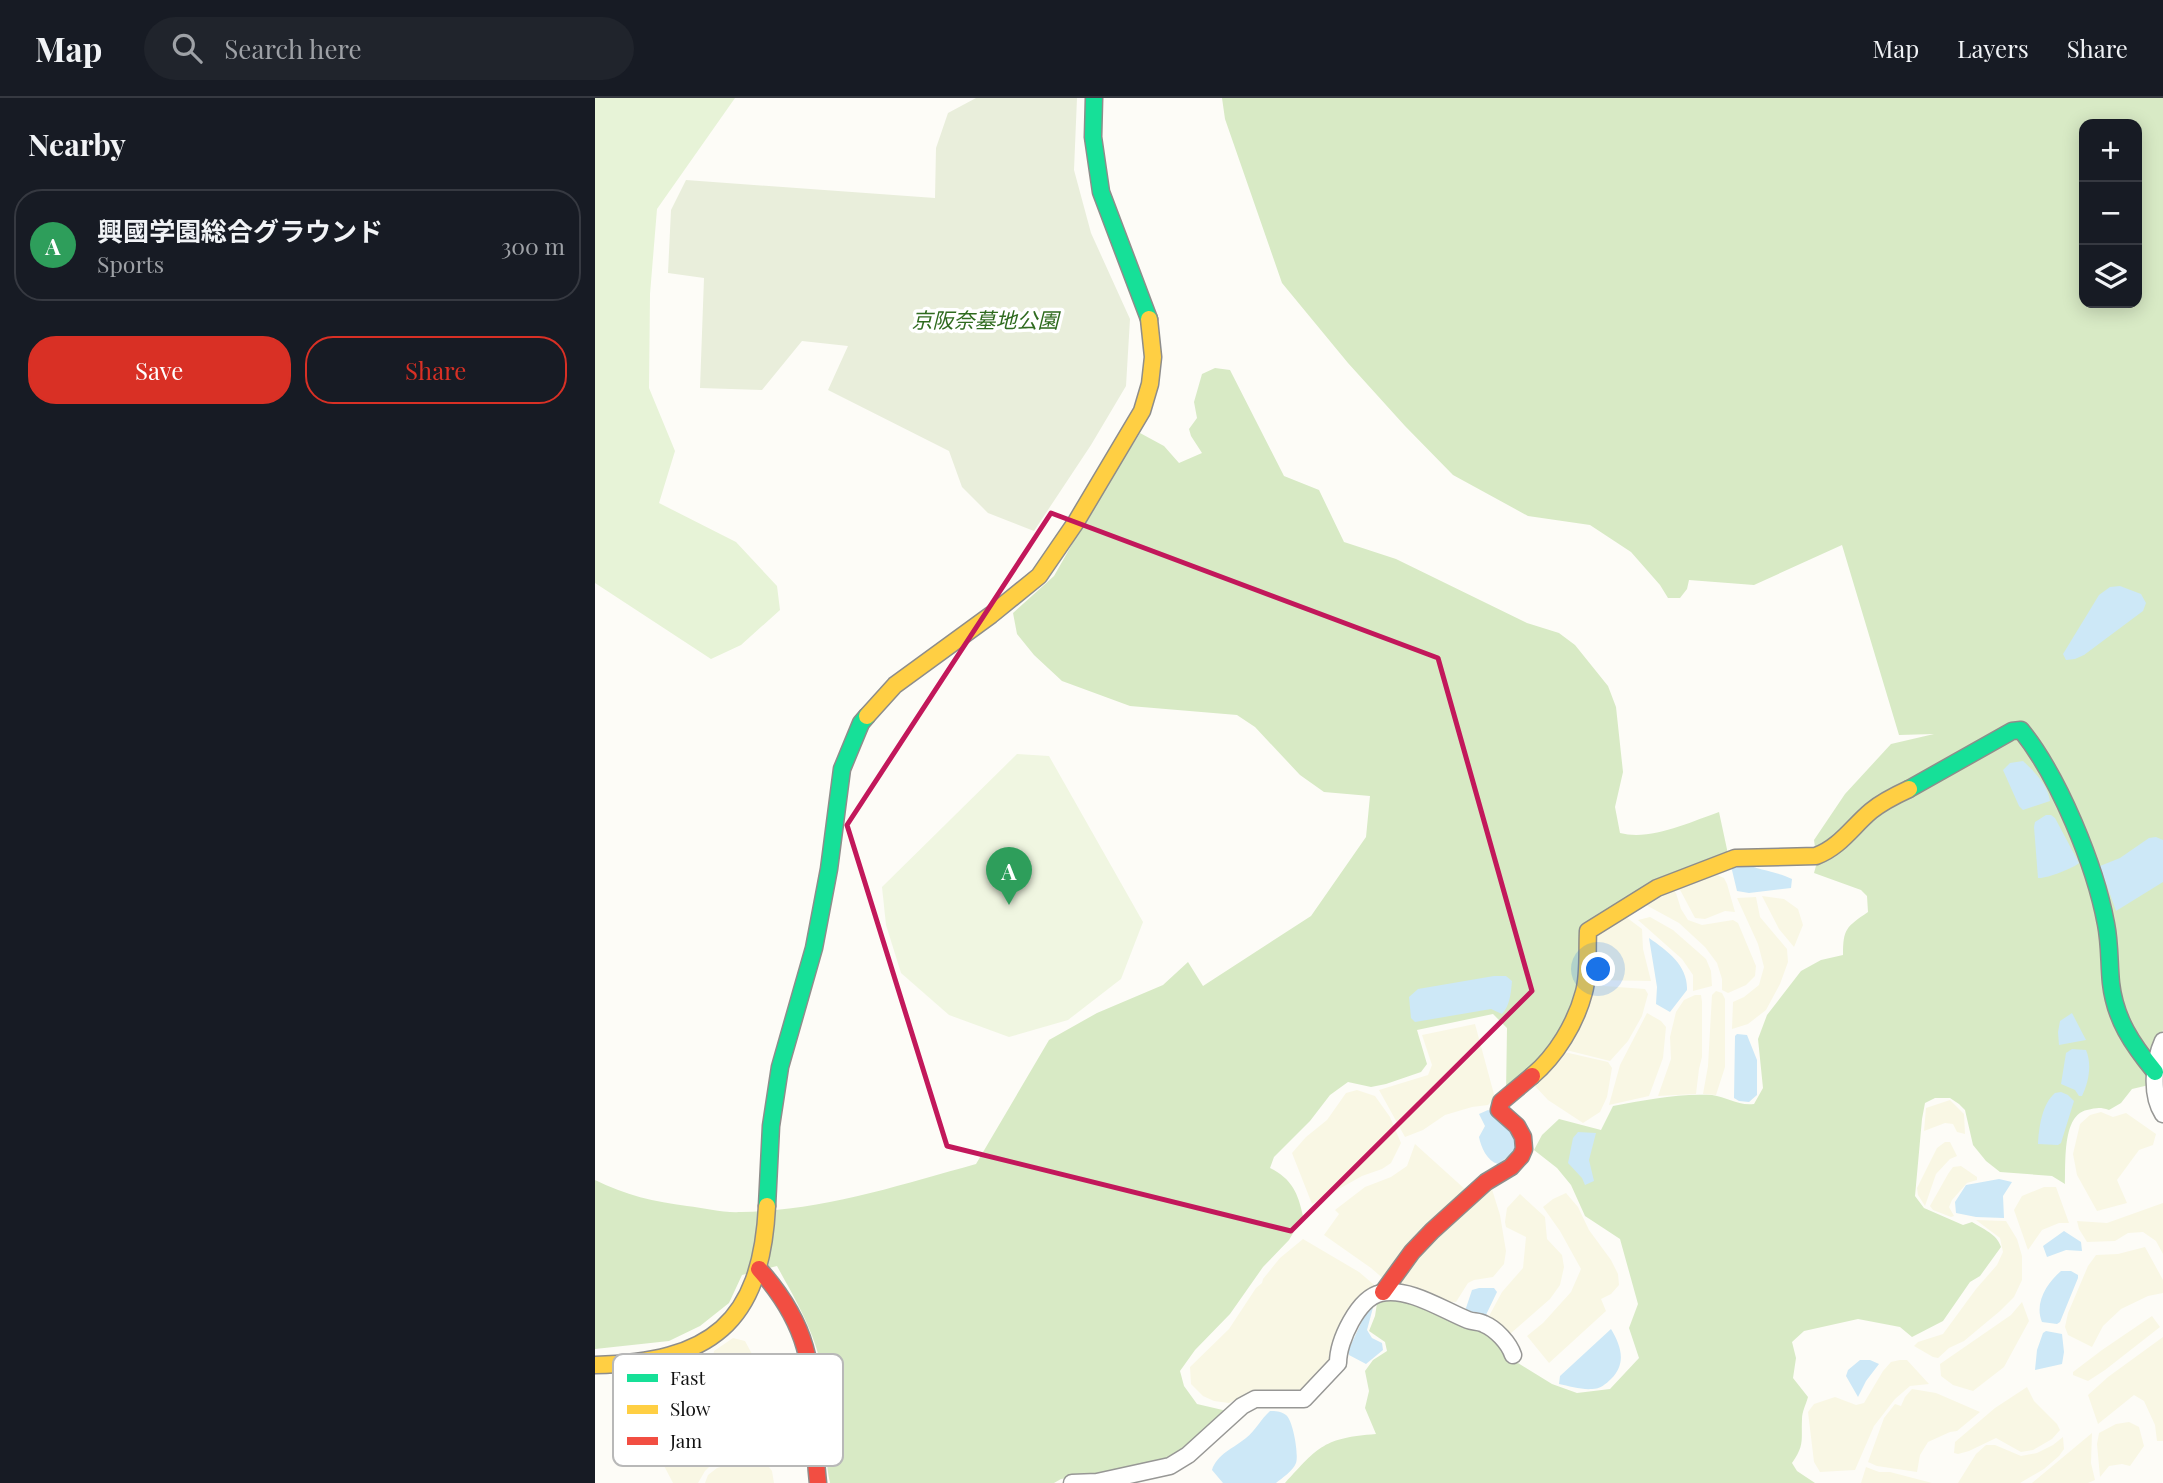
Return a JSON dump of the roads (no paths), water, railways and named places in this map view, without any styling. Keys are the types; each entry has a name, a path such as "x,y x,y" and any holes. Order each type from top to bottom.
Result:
{"street":[{"path":"675,1354 711,1336 734,1317 748,1296 759,1269 765,1240 771,1126 780,1067 814,948 829,869 842,769 861,723 895,685 991,615 1039,576 1076,522 1142,411 1150,384 1153,357 1149,316 1101,192 1093,137 1094,98"},
{"path":"1383,1292 1384,1288 1397,1279 1414,1248 1485,1182 1505,1172 1517,1161 1524,1147 1523,1134 1499,1110 1501,1102 1546,1065 1571,1026 1585,991 1588,931 1657,888 1735,858 1816,856 1826,853 1835,848 1887,798 1930,779 2012,730 2021,730 2031,739 2087,860 2107,925 2111,988 2119,1020 2155,1072"},
{"path":"2163,1041 2157,1055 2155,1072 2158,1105 2163,1114"},
{"path":"759,1269 792,1310 805,1338 808,1354"},
{"path":"1072,1483 1097,1482 1170,1466 1188,1455 1242,1406 1255,1399 1304,1399 1338,1363 1338,1354 1346,1331 1368,1297 1383,1292 1403,1293 1470,1321 1484,1323 1510,1346 1513,1355"},
{"path":"595,1365 613,1364"}],"water":[{"path":"2120,586 2141,594 2146,603 2143,611 2084,655 2066,660 2063,654 2099,595 2110,587"},
{"path":"2023,761 2043,784 2050,801 2023,810 2003,770 2010,763"},
{"path":"2046,815 2055,818 2079,863 2060,873 2038,878 2034,827 2035,822"},
{"path":"2149,838 2163,840 2163,882 2116,911 2100,866 2120,858"},
{"path":"1744,863 1792,879 1791,888 1749,893 1737,891 1731,866"},
{"path":"1649,938 1675,960 1686,981 1687,990 1670,1012 1656,1004 1657,987"},
{"path":"1506,976 1512,981 1511,994 1502,1014 1491,1009 1415,1022 1411,1018 1409,997 1418,989"},
{"path":"2072,1013 2086,1040 2059,1045 2060,1021"},
{"path":"1737,1034 1747,1035 1757,1060 1757,1095 1749,1102 1734,1098"},
{"path":"2072,1049 2086,1050 2088,1055 2089,1073 2082,1096 2061,1084 2066,1053"},
{"path":"2061,1092 2074,1101 2061,1143 2038,1144 2044,1109 2055,1093"},
{"path":"1488,1110 1496,1113 1516,1139 1514,1152 1498,1164 1488,1157 1479,1137 1485,1126 1479,1114"},
{"path":"1578,1132 1596,1133 1589,1160 1594,1181 1585,1185 1568,1163 1573,1138"},
{"path":"1999,1179 2012,1182 2003,1196 2004,1218 1956,1213 1955,1202 1966,1185"},
{"path":"2064,1231 2081,1242 2082,1251 2066,1250 2047,1257 2043,1246"},
{"path":"2061,1271 2071,1271 2078,1275 2078,1278 2060,1322 2042,1322 2040,1308 2043,1294"},
{"path":"1494,1288 1497,1292 1485,1317 1470,1315 1465,1311 1472,1290"},
{"path":"1375,1300 1367,1330 1372,1338 1382,1343 1383,1350 1366,1364 1349,1355 1348,1351 1368,1308"},
{"path":"1611,1329 1621,1361 1611,1379 1595,1389 1559,1384 1560,1376"},
{"path":"2046,1331 2062,1334 2062,1364 2035,1370 2037,1350"},
{"path":"1860,1360 1879,1364 1858,1397 1846,1376 1848,1370"},
{"path":"1270,1411 1289,1418 1297,1453 1295,1466 1276,1483 1223,1483 1212,1470 1214,1464 1249,1435"}],"place":[{"name":"興國学園総合グラウンド","path":"1009,905"}],"park label":[{"name":"京阪奈墓地公園","path":"985,321"}]}
